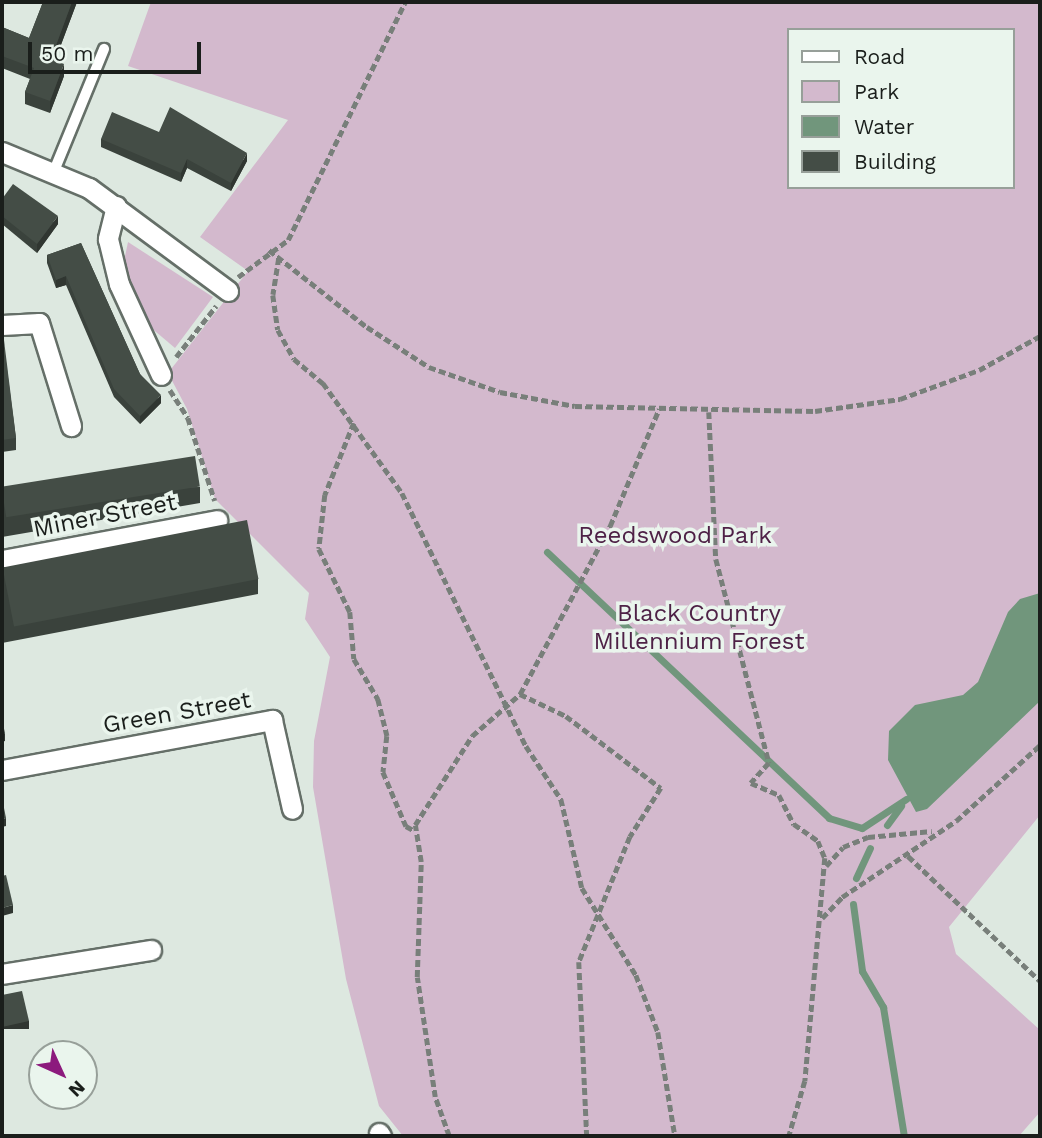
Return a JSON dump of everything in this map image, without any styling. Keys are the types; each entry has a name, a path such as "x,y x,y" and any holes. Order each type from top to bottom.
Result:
{"street":[{"path":"2,152 54,172 116,206 228,291"},
{"path":"116,206 108,239 119,284 161,375"},
{"path":"2,325 39,323 71,426"},
{"name":"Miner Street","path":"2,560 217,520"},
{"name":"Green Street","path":"2,770 272,720 292,809"},
{"path":"2,974 151,950"}],"lane":[{"path":"54,172 104,49"}],"path":[{"path":"217,520 188,418 161,375 228,291 269,250 288,240 405,2"},
{"path":"269,250 429,367 500,392 575,406 709,412 815,411 900,399 979,370 1040,336"},
{"path":"279,258 273,295 278,330 294,359 323,383 402,494 506,703 562,799 572,862 594,916 636,975 659,1032 675,1136"},
{"path":"449,1136 435,1097 417,977 421,862 416,831 431,793 506,703 520,695 610,526 659,410"},
{"path":"709,412 716,559 769,763 751,783 779,795 794,824 818,842 825,866 805,1081 789,1136"},
{"path":"354,423 325,495 318,549 350,612 354,659 378,699 387,736 383,772 406,826 416,831"},
{"path":"520,695 566,716 661,788 630,837 594,916 579,962 587,1136"},
{"path":"822,919 842,897 908,856 935,831 956,821 1040,745"},
{"path":"825,866 843,847 867,838 935,831"},
{"path":"908,856 1040,981"}],"green space":[{"name":"Black Country Millennium Forest","path":"151,2 1040,2 1040,815 949,927 956,954 1040,1030 1040,1112 1019,1136 403,1136 379,1106 346,979 313,787 314,741 330,657 305,619 309,593 215,499 187,409 168,373 248,271 200,237 288,120 128,66"},
{"path":"128,242 213,297 175,348 149,326 130,290 124,261"}],"water":[{"path":"1040,593 1040,701 927,809 916,812 888,760 889,731 915,705 963,695 978,682 1008,612 1020,599"}],"building":[{"path":"43,2 72,2 51,59 64,64 50,101 25,92 34,68 2,56 2,27 29,38"},
{"path":"170,107 247,153 231,183 187,159 181,173 101,139 112,112 159,132"},
{"path":"13,184 58,216 37,244 2,216 2,199"},
{"path":"81,243 140,374 161,395 140,416 114,389 66,276 56,280 47,255"},
{"path":"2,332 16,438 2,440"},
{"path":"195,456 200,487 6,517 2,487"},
{"path":"247,520 258,579 14,626 3,568"},
{"path":"2,798 6,818 2,819"},
{"path":"6,875 13,905 2,908 2,876"},
{"path":"22,991 29,1021 2,1027 2,995"}],"waterway":[{"path":"547,552 829,818 862,828 906,799"},
{"path":"887,825 901,806"},
{"path":"856,878 870,848"},
{"path":"853,904 862,971 883,1007 904,1136"}],"park label":[{"name":"Reedswood Park","path":"675,536"}]}
